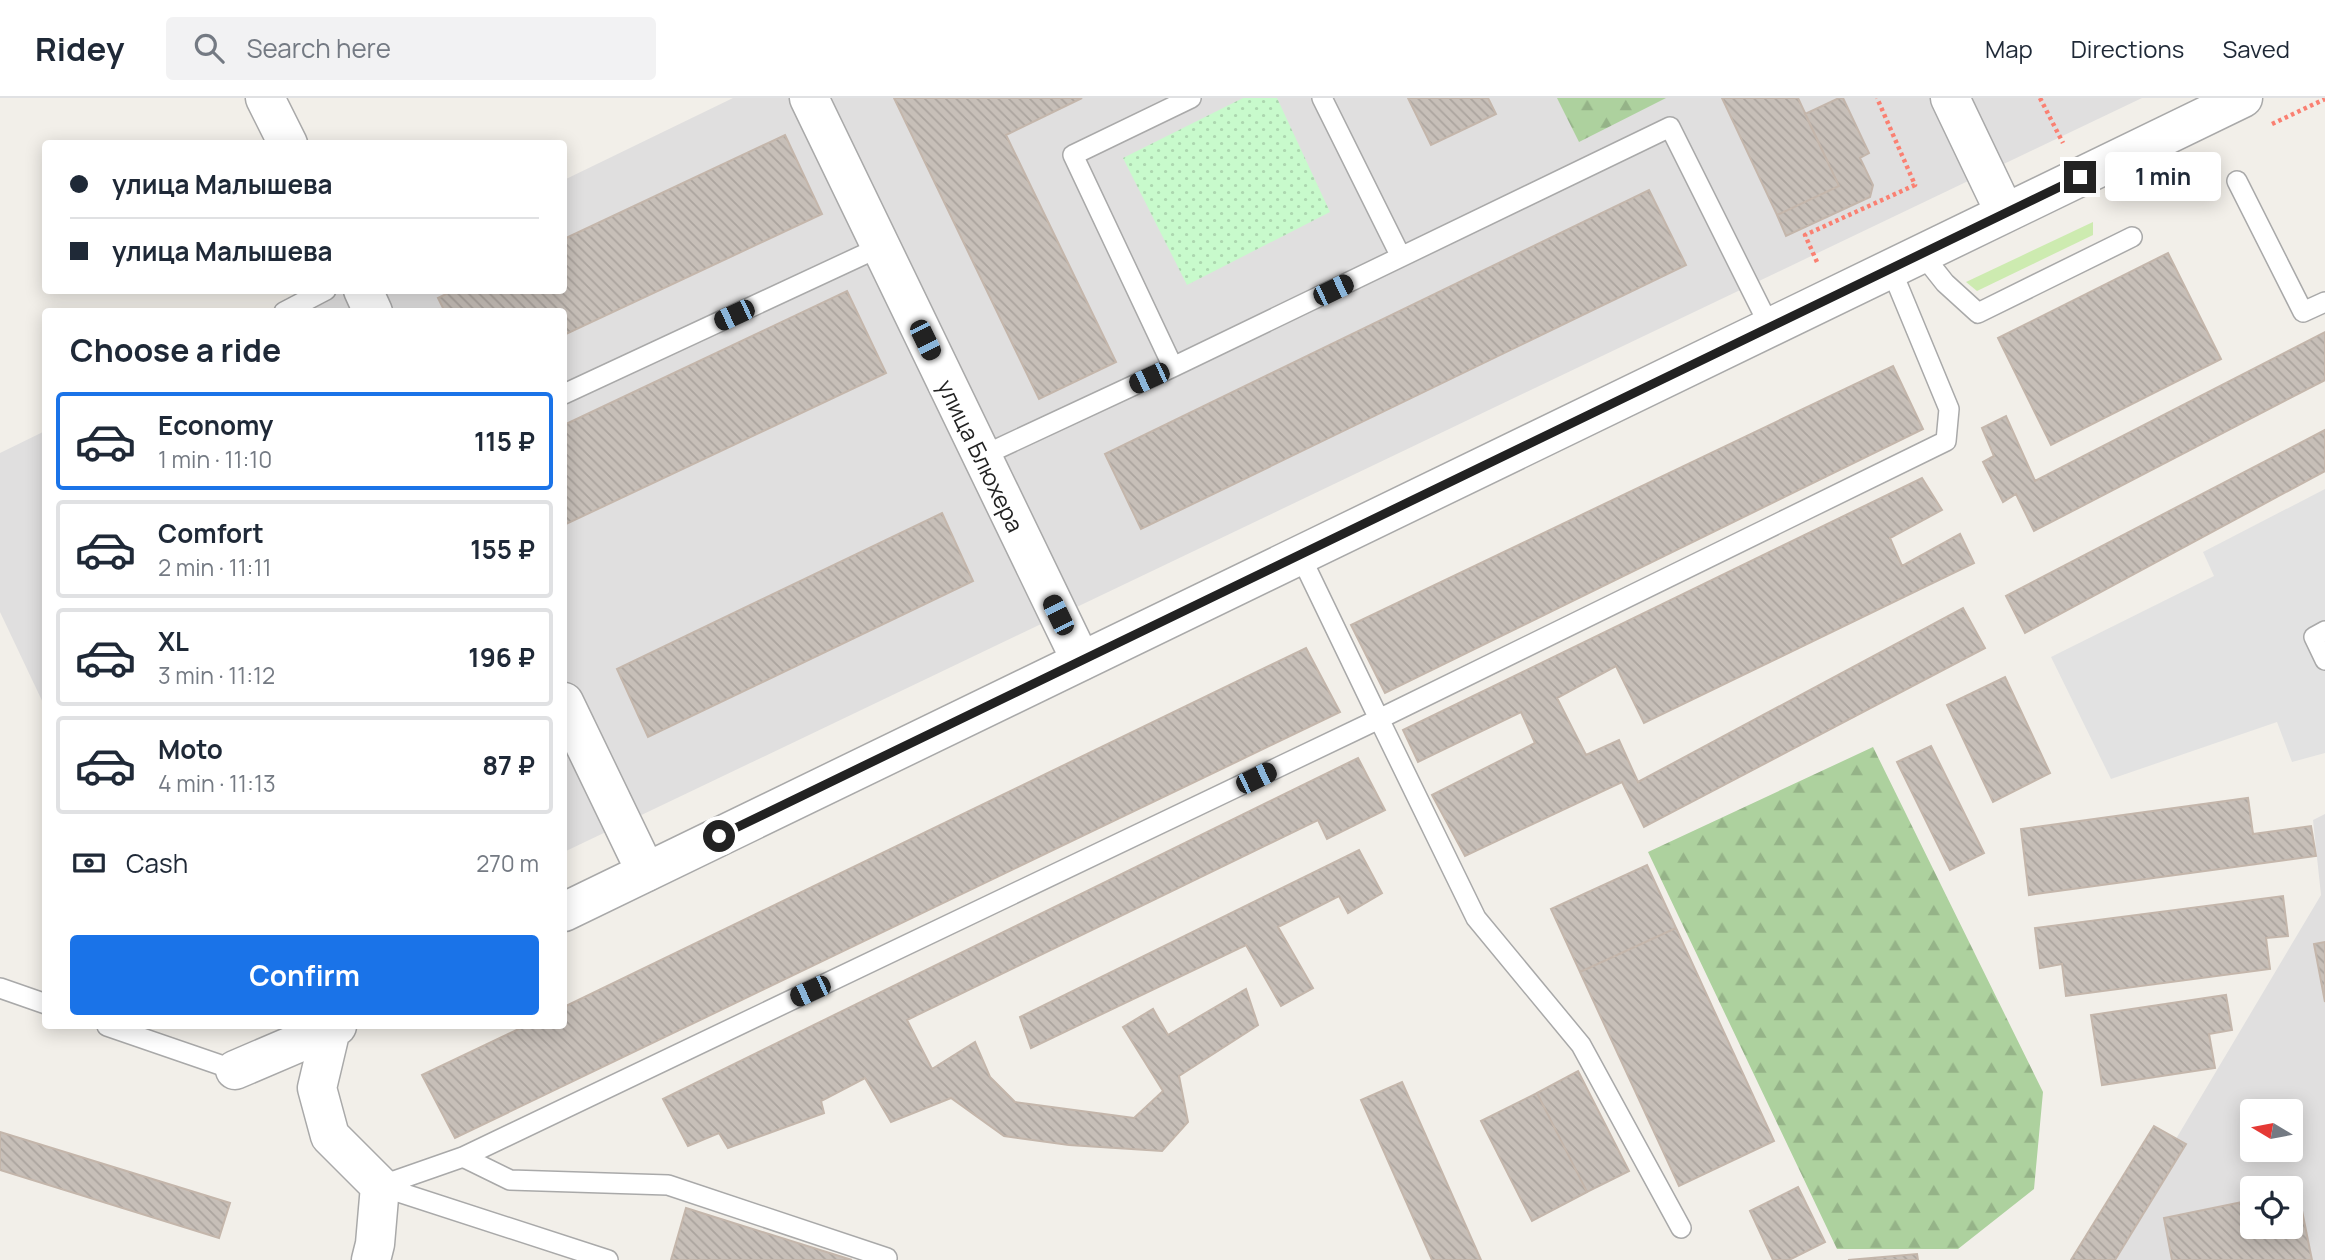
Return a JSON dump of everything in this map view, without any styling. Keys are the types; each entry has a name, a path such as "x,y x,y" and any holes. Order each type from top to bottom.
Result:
{"street":[{"path":"265,98 286,140"},
{"name":"улица Блюхера","path":"809,98 1080,661"},
{"path":"1950,98 2005,213"},
{"path":"567,911 2243,98"},
{"path":"567,708 646,872"},
{"path":"235,1070 329,1029"},
{"path":"333,1029 317,1088 330,1136 380,1186 371,1260"}],"lane":[{"path":"1173,367 1073,155 1191,98"},
{"path":"1322,98 1401,257"},
{"path":"980,457 1670,127 1770,327"},
{"path":"2237,181 2303,312 2325,302"},
{"path":"1906,261 1945,283 1978,313 2132,237"},
{"path":"567,393 880,247"},
{"path":"380,1186 463,1157 1379,719 1946,441 1949,409 1906,261"},
{"path":"292,308 318,294"},
{"path":"1300,555 1476,918 1581,1045 1681,1228"},
{"path":"2325,631 2314,637 2325,660"},
{"path":"0,988 42,1003"},
{"path":"116,1029 235,1070"},
{"path":"463,1157 510,1180 668,1185 887,1258"},
{"path":"380,1186 608,1260"}],"shaded area":[{"path":"733,98 2142,98 567,851 567,308 301,308 330,294 567,294 567,179"},
{"path":"42,432 42,701 0,612 0,453"},
{"path":"2325,489 2325,753 2292,762 2277,722 2111,779 2051,657 2214,576 2203,552"},
{"path":"2325,814 2325,1260 2104,1260 2321,895 2313,820"}],"green space":[{"path":"1243,98 1277,98 1330,212 1187,285 1123,158"},
{"path":"1557,98 1666,98 1579,142"},
{"path":"2093,222 2093,235 1977,291 1966,282"},
{"path":"1873,747 2043,1092 2034,1189 1958,1249 1837,1249 1648,852"}],"building":[{"path":"894,98 1082,98 1006,135 1116,362 1039,399"},
{"path":"1408,98 1488,98 1496,114 1431,145"},
{"path":"1722,98 1798,98 1839,186 1777,215"},
{"path":"1843,98 1869,153 1860,158 1873,185 1870,197 1786,236 1777,215 1839,186 1805,114"},
{"path":"785,135 822,214 567,334 567,308 443,308 438,298 446,294 567,294 567,238"},
{"path":"1649,190 1686,265 1141,529 1105,454"},
{"path":"2168,253 2221,359 2051,445 1998,338"},
{"path":"847,291 886,373 567,524 567,424"},
{"path":"2325,332 2325,380 2034,531 2016,494 2003,502 1983,462 1994,456 1982,428 2006,416 2035,481"},
{"path":"1893,366 1923,429 1385,693 1351,625"},
{"path":"2325,430 2325,471 2025,633 2006,596"},
{"path":"1922,478 1942,510 1890,538 1902,566 1960,534 1974,563 1644,723 1616,666 1557,698 1586,755 1619,740 1638,782 1963,608 1985,648 1644,827 1622,782 1465,856 1432,795 1535,743 1521,712 1418,762 1403,730"},
{"path":"942,513 973,581 648,737 617,669"},
{"path":"1306,648 1340,712 455,1138 422,1075 519,1029 567,1029 567,1006"},
{"path":"2005,677 2050,773 1993,802 1947,705"},
{"path":"1931,746 1984,853 1950,870 1897,762"},
{"path":"1358,758 1385,810 1327,839 1318,820 907,1020 932,1069 975,1042 990,1077 1015,1102 1134,1118 1163,1091 1123,1027 1153,1009 1168,1035 1246,989 1258,1025 1179,1076 1188,1122 1162,1151 1069,1145 1004,1136 951,1098 891,1122 865,1078 821,1101 824,1113 728,1148 719,1133 688,1146 663,1099"},
{"path":"2248,798 2253,834 2311,826 2316,856 2029,895 2021,829"},
{"path":"1359,850 1382,893 1348,913 1339,896 1278,927 1313,988 1281,1006 1246,945 1031,1048 1020,1017"},
{"path":"1647,865 1676,928 1580,972 1551,909"},
{"path":"2283,896 2288,936 2266,938 2270,969 2066,996 2062,964 2040,968 2035,928"},
{"path":"1676,928 1774,1141 1679,1186 1580,972"},
{"path":"2325,942 2325,1002 2314,944"},
{"path":"2226,995 2232,1030 2209,1034 2215,1068 2102,1085 2091,1015"},
{"path":"1578,1071 1629,1171 1587,1192 1537,1093"},
{"path":"1402,1082 1481,1260 1432,1260 1361,1100"},
{"path":"1537,1093 1587,1192 1532,1221 1481,1121"},
{"path":"2154,1126 2186,1144 2115,1260 2071,1260"},
{"path":"0,1132 230,1203 219,1238 0,1170"},
{"path":"1798,1187 1825,1242 1789,1260 1773,1260 1750,1211"},
{"path":"2240,1202 2240,1239 2303,1239 2303,1216 2312,1260 2172,1260 2164,1218"},
{"path":"686,1208 852,1260 671,1260"},
{"path":"1917,1254 1918,1260 1848,1260"}],"route":[{"path":"719,836 2080,177"}]}
